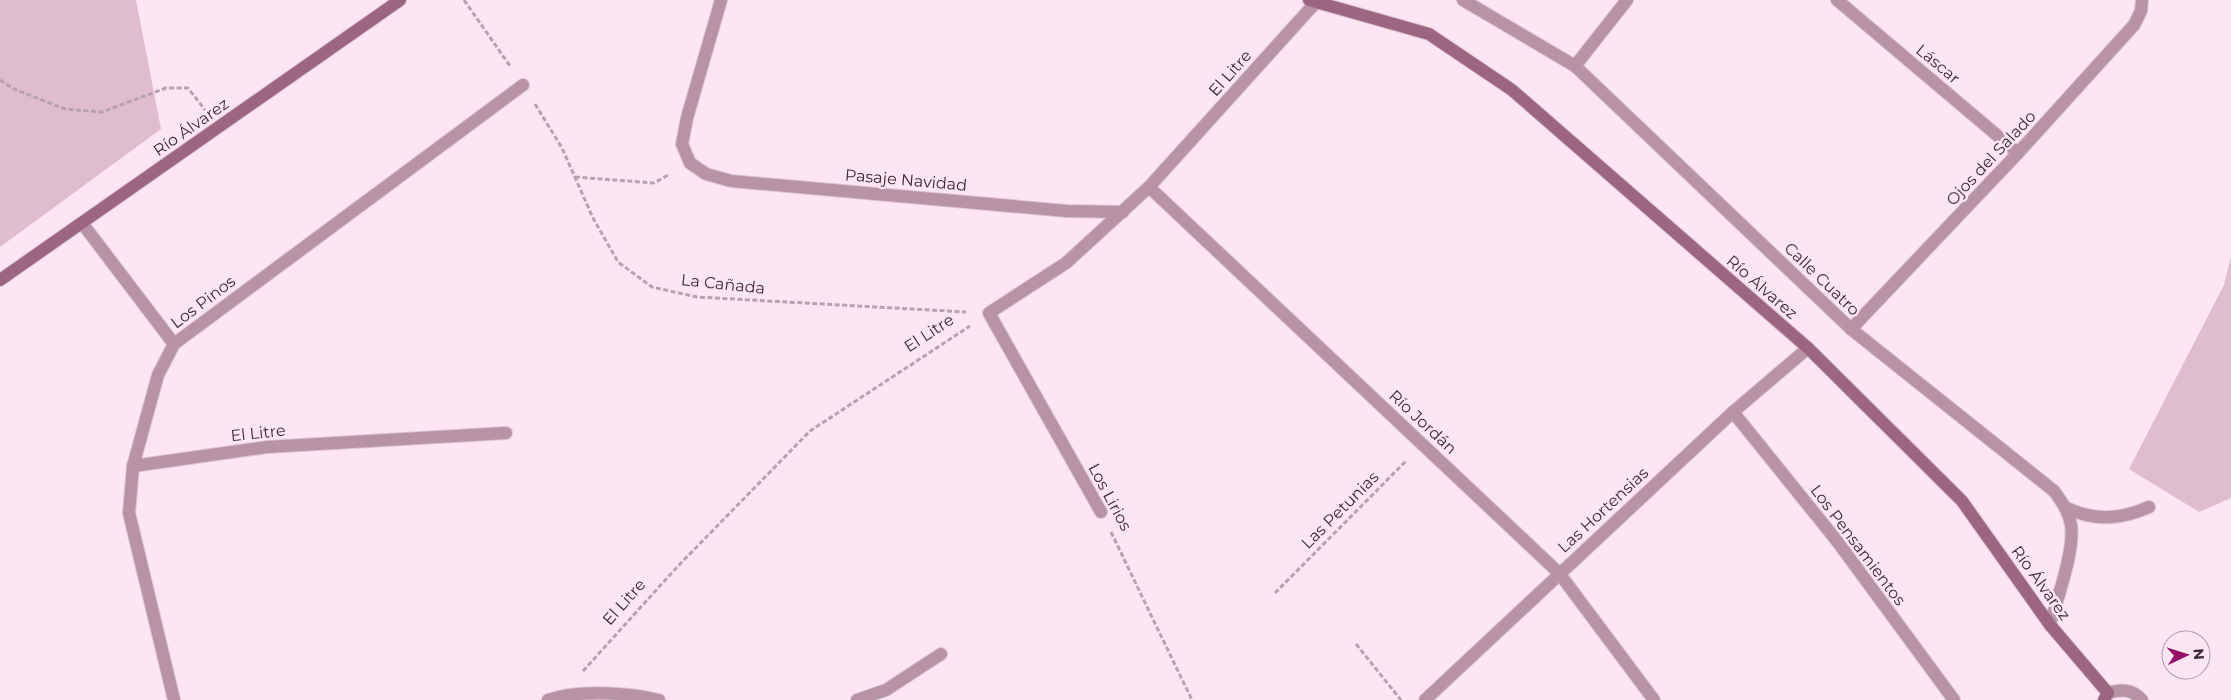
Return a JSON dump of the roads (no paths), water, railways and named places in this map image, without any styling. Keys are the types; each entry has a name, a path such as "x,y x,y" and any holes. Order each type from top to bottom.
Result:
{"street":[{"name":"Río Álvarez","path":"0,280 400,0"},
{"name":"Pasaje Navidad","path":"721,0 687,118 682,144 690,163 706,174 731,181 1067,211 1123,212"},
{"name":"Calle Cuatro","path":"1463,0 1575,66 1851,329 2054,491 2066,508 2072,527 2069,554 2050,624"},
{"path":"1575,66 1627,0"},
{"name":"Láscar","path":"1837,0 2018,153"},
{"name":"Ojos del Salado","path":"1851,329 2018,153 2134,25 2141,11 2142,0"},
{"name":"Río Álvarez","path":"1313,1 1429,34 1512,90 1808,348 1962,501 2050,624 2106,696"},
{"name":"El Litre","path":"989,314 1066,263 1149,187 1313,1"},
{"name":"Los Pinos","path":"174,700 129,513 133,466 158,375 174,344 523,85"},
{"name":"Río Jordán","path":"1149,187 1559,573 1654,700"},
{"path":"82,223 174,344"},
{"name":"Los Lirios","path":"989,314 1101,512"},
{"name":"Las Hortensias","path":"1425,700 1733,412 1808,348"},
{"name":"Los Pensamientos","path":"1733,412 1837,541 1954,700"},
{"name":"El Litre","path":"133,466 267,447 506,433"},
{"path":"2066,508 2085,515 2108,518 2120,517 2149,507"},
{"path":"857,700 886,690 941,654"},
{"path":"2106,696 2124,689 2138,695 2142,700"},
{"path":"548,700 562,695 632,694 659,700"}]}
